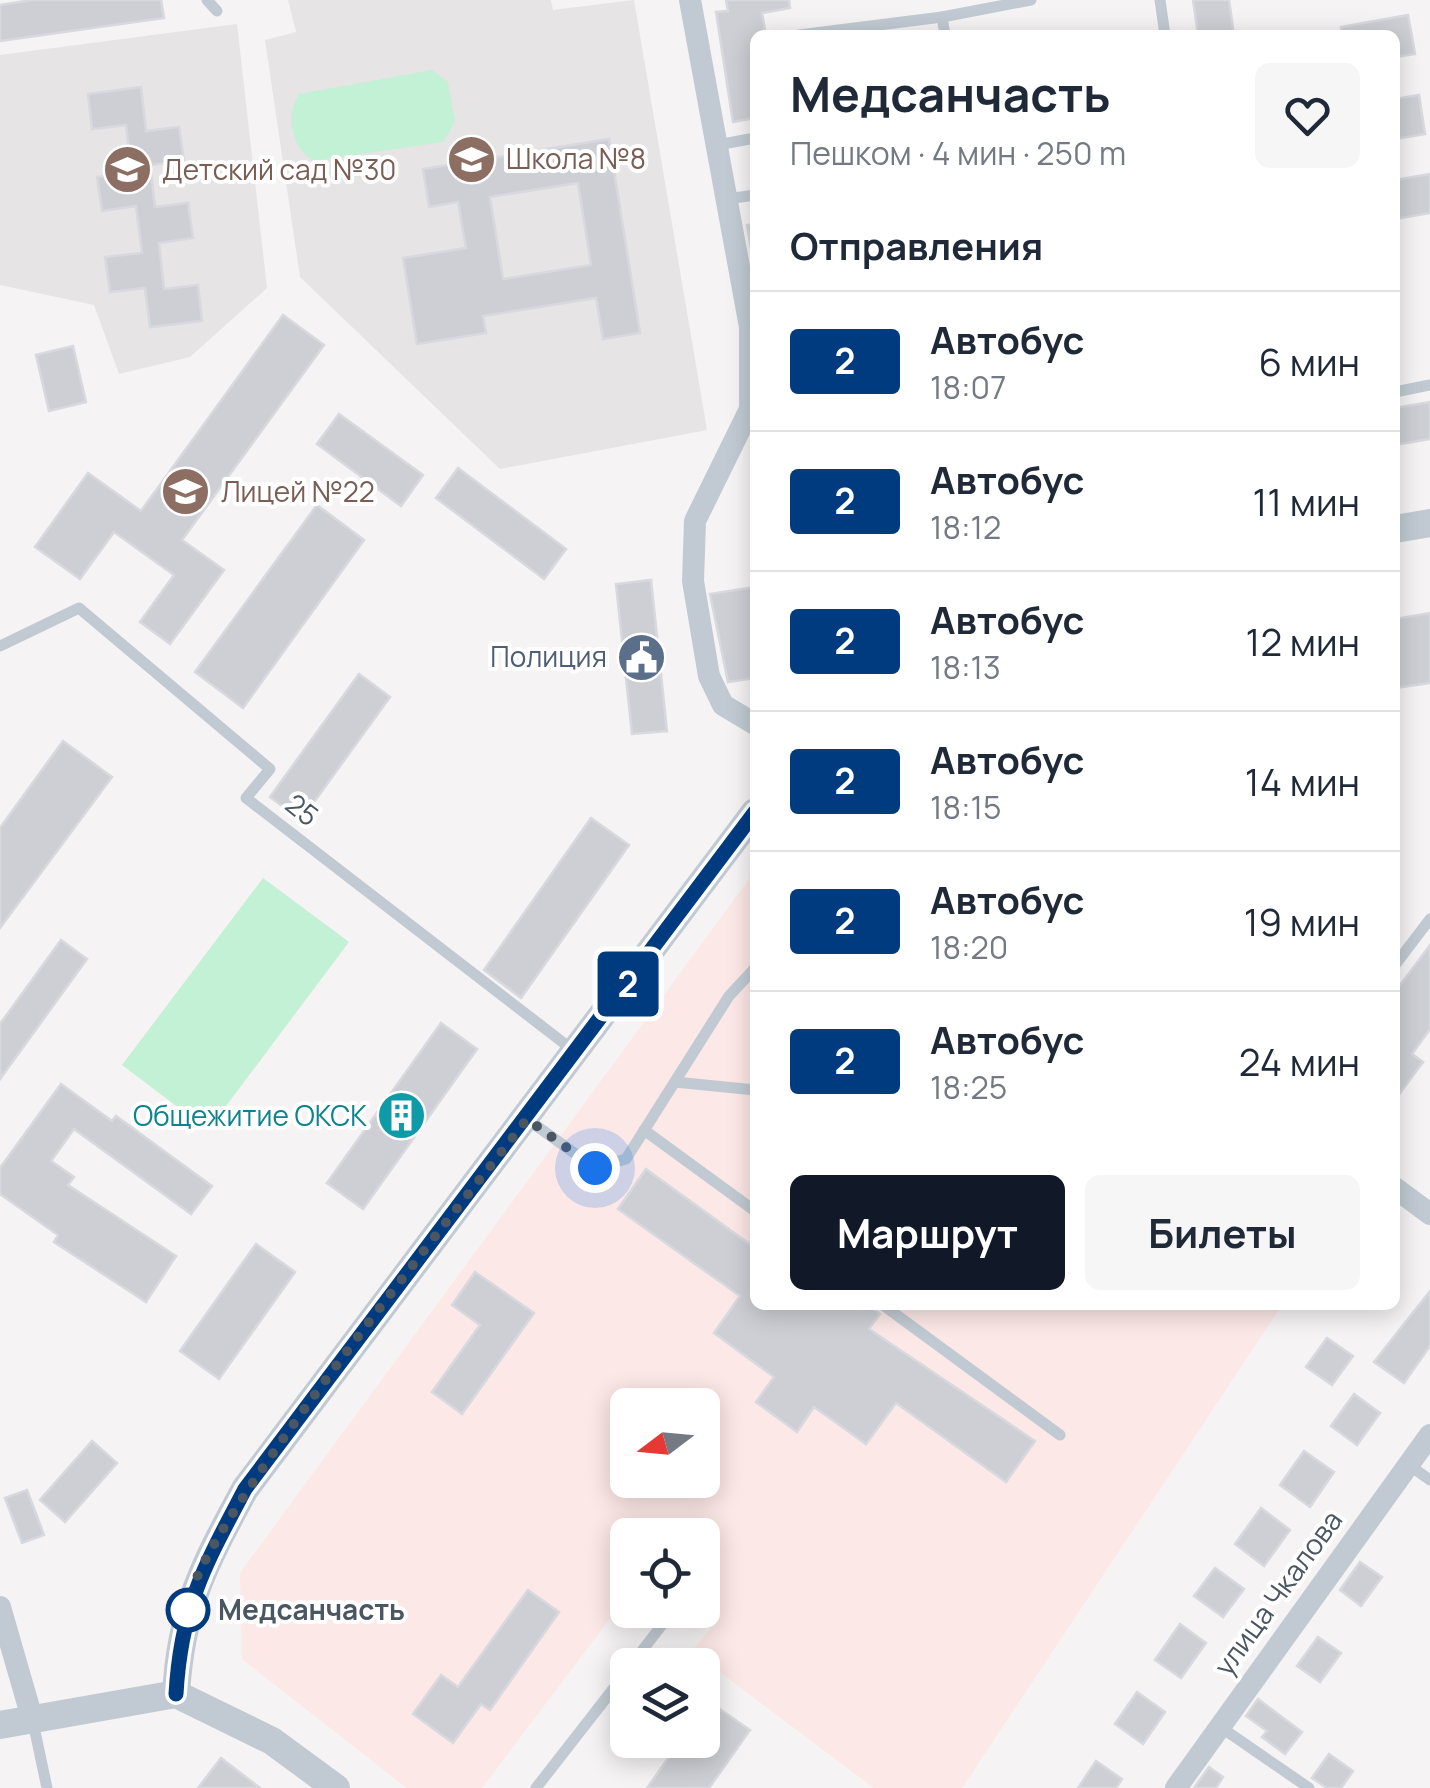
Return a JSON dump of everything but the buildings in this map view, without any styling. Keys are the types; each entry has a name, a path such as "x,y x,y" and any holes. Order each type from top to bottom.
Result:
{"street":[{"path":"690,0 727,200 748,267"},
{"path":"750,412 694,521 693,581 709,676 723,706 750,721"},
{"path":"1400,529 1430,523"},
{"path":"176,1694 179,1643 194,1584 245,1489 750,819"},
{"path":"1400,1192 1430,1214"},
{"name":"улица Чкалова","path":"1176,1788 1430,1435"},
{"path":"0,1608 32,1718"},
{"path":"0,1725 176,1694 272,1742 336,1788"}],"lane":[{"path":"207,0 218,11"},
{"path":"839,30 942,17 1031,0"},
{"path":"1160,0 1164,30"},
{"path":"942,17 944,30"},
{"path":"717,145 750,139"},
{"path":"727,200 750,196"},
{"path":"1400,391 1430,386"},
{"name":"25","path":"0,646 79,608 270,770 246,798 577,1053"},
{"path":"1400,958 1430,919"},
{"path":"527,1119 595,1168 626,1159 729,996 750,973"},
{"path":"674,1082 750,1090"},
{"path":"644,1130 750,1207"},
{"path":"891,1310 1060,1435"},
{"path":"1408,1465 1430,1480"},
{"path":"645,1648 661,1628"},
{"path":"536,1788 610,1694"},
{"path":"32,1718 47,1788"},
{"path":"1219,1726 1309,1788"}],"shaded area":[{"name":"Школа №8","path":"288,0 551,0 553,10 634,0 707,430 500,469 300,277 265,40 296,32"},
{"name":"Детский сад №30","path":"237,24 267,288 190,357 119,374 94,305 0,285 0,55"},
{"path":"750,878 750,1310 1279,1310 962,1788 874,1788 720,1672 720,1648 694,1648 711,1628 720,1628 720,1518 610,1518 610,1619 482,1788 407,1788 242,1659 240,1573"}],"green space":[{"path":"432,70 448,82 455,122 443,142 314,161 295,140 292,111 299,94"},
{"path":"263,878 349,942 208,1130 122,1065"}],"bus line":[{"name":"2","path":"176,1694 179,1643 194,1584 245,1489 750,819"}],"place":[{"name":"Школа №8","path":"471,159"},
{"name":"Детский сад №30","path":"127,170"},
{"name":"Лицей №22","path":"186,492"},
{"name":"Полиция","path":"642,657"},
{"name":"Общежитие ОКСК","path":"402,1116"},
{"name":"Медсанчасть","path":"188,1610"}],"route":[{"path":"188,1610 187,1613 194,1584 245,1489 527,1119 595,1168"}]}
